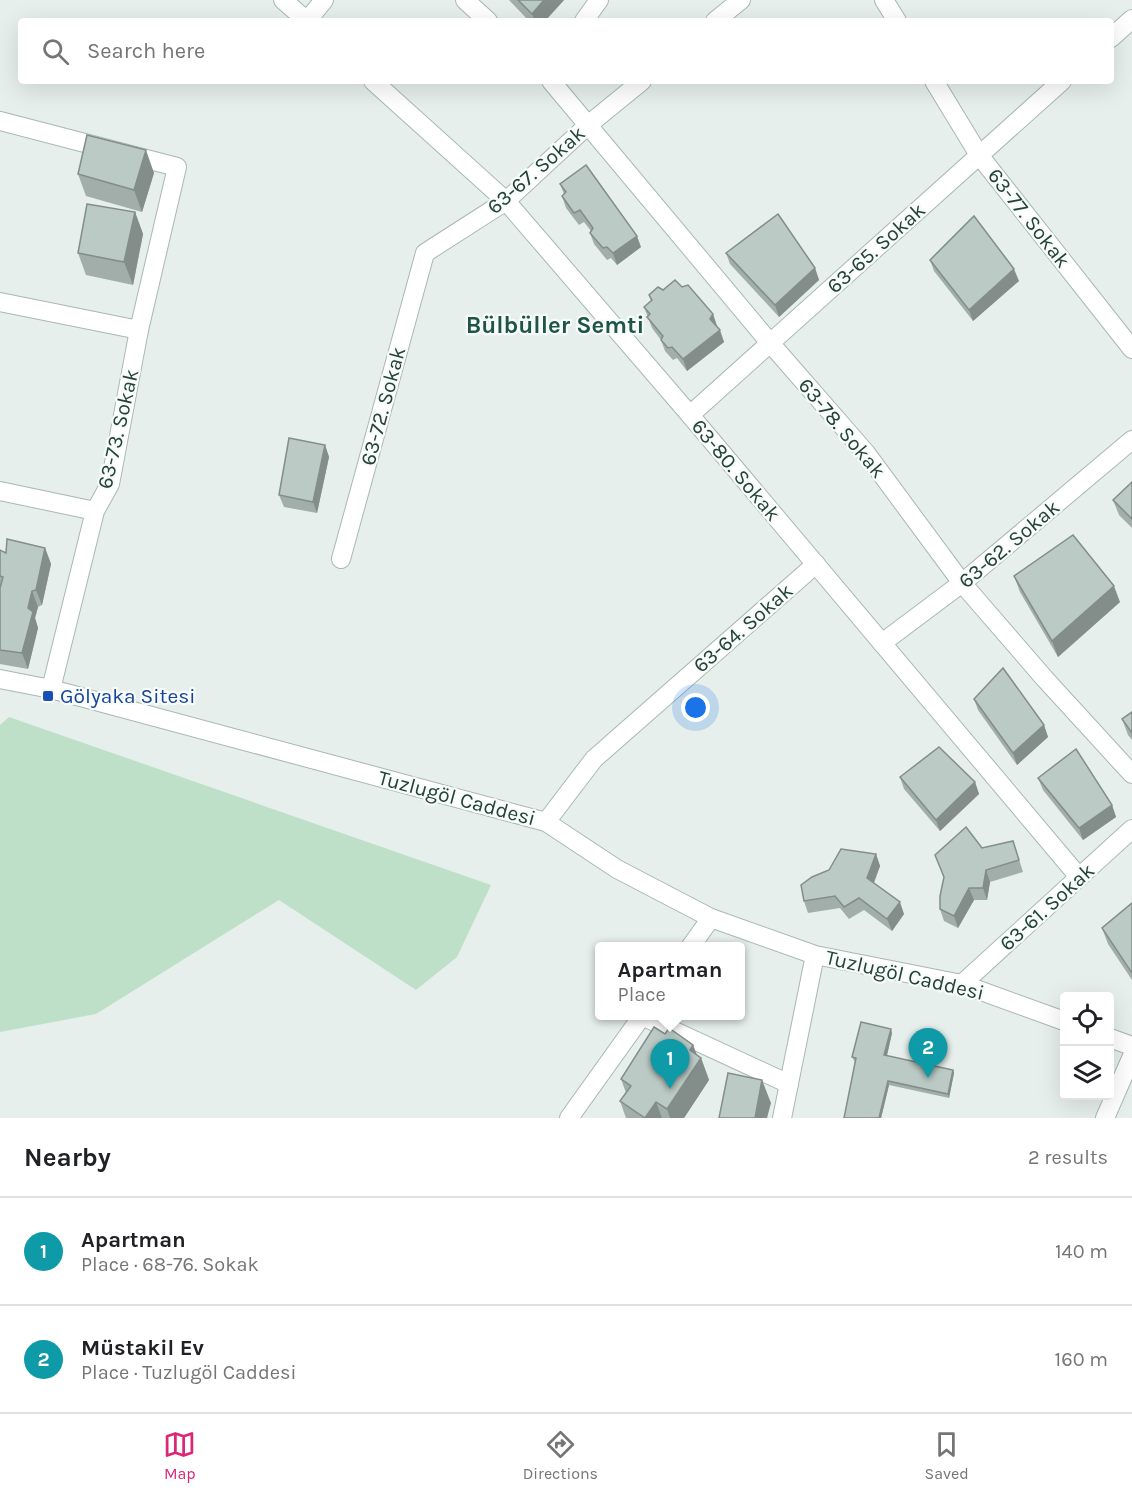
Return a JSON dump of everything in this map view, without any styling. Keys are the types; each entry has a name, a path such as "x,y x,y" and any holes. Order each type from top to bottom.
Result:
{"street":[{"path":"283,0 304,18"},
{"path":"309,18 324,0"},
{"path":"465,0 485,18"},
{"path":"586,18 599,0"},
{"path":"719,18 741,0"},
{"path":"884,0 895,18"},
{"path":"1114,35 1132,19"},
{"name":"63-80. Sokak","path":"376,84 506,201 690,415 1079,877"},
{"name":"63-78. Sokak","path":"554,84 771,344 866,453 962,584 1132,774"},
{"name":"63-67. Sokak","path":"425,253 506,201 588,125 638,84"},
{"name":"63-77. Sokak","path":"936,84 979,154 1132,349"},
{"name":"63-65. Sokak","path":"690,415 1059,84"},
{"name":"63-73. Sokak","path":"0,122 177,166 139,330 110,484 95,511 51,689"},
{"name":"63-72. Sokak","path":"340,559 425,253"},
{"path":"0,302 139,330"},
{"name":"63-62. Sokak","path":"882,643 962,584 1132,440"},
{"path":"0,491 95,511"},
{"name":"63-64. Sokak","path":"546,822 594,759 816,564"},
{"name":"Tuzlugöl Caddesi","path":"0,679 51,689 546,822 616,870 711,918 815,955 962,984 1060,1020"},
{"name":"63-61. Sokak","path":"962,984 1132,829"},
{"path":"694,942 711,918"},
{"path":"782,1118 815,955"},
{"path":"569,1118 639,1020"},
{"path":"651,1020 789,1084"},
{"path":"1114,1039 1132,1046"},
{"path":"1105,1118 1132,1056"}],"green space":[{"path":"9,717 491,885 457,957 416,990 279,900 96,1014 0,1032 0,725"}],"building":[{"path":"518,0 544,0 532,14"},
{"path":"87,135 146,150 134,190 78,174"},
{"path":"586,165 637,236 613,253 607,247 603,248 590,233 593,228 580,210 574,213 562,196 566,192 560,184"},
{"path":"87,204 135,212 124,262 78,253"},
{"path":"778,214 815,268 775,305 726,253"},
{"path":"974,216 1014,269 969,310 930,260"},
{"path":"675,280 682,287 688,285 713,314 710,319 720,330 683,359 672,347 668,348 661,340 663,336 647,317 650,314 644,307 652,300 649,295 658,287 663,290"},
{"path":"289,438 325,445 313,502 279,495"},
{"path":"1132,482 1132,519 1113,500"},
{"path":"1073,535 1114,586 1052,641 1014,576"},
{"path":"7,539 45,548 36,590 32,591 28,608 33,612 22,653 0,650 0,588 3,577 0,576 0,550 6,553"},
{"path":"1003,668 1044,725 1013,753 974,699"},
{"path":"1132,712 1132,733 1122,719"},
{"path":"939,747 975,782 936,820 900,777"},
{"path":"1076,749 1112,805 1079,828 1038,778"},
{"path":"966,827 982,848 1013,841 1019,860 986,870 983,888 969,888 954,916 940,909 944,877 935,855"},
{"path":"841,849 876,854 867,878 900,902 887,919 859,898 844,907 835,896 804,901 801,885 812,877 829,870"},
{"path":"1132,903 1132,973 1102,928"},
{"path":"861,1022 891,1029 884,1055 953,1070 948,1094 888,1081 879,1118 844,1118 856,1058 852,1057"},
{"path":"654,1027 665,1034 669,1028 693,1045 690,1050 701,1058 667,1109 656,1102 645,1118 620,1101 631,1086 621,1079"},
{"path":"728,1073 762,1080 755,1118 719,1118"}],"place":[{"name":"Gölyaka Sitesi","path":"48,696"},
{"name":"Müstakil Ev","path":"928,1078"},
{"name":"Apartman","path":"670,1089"}],"district":[{"name":"Bülbüller Semti","path":"555,325"}]}
